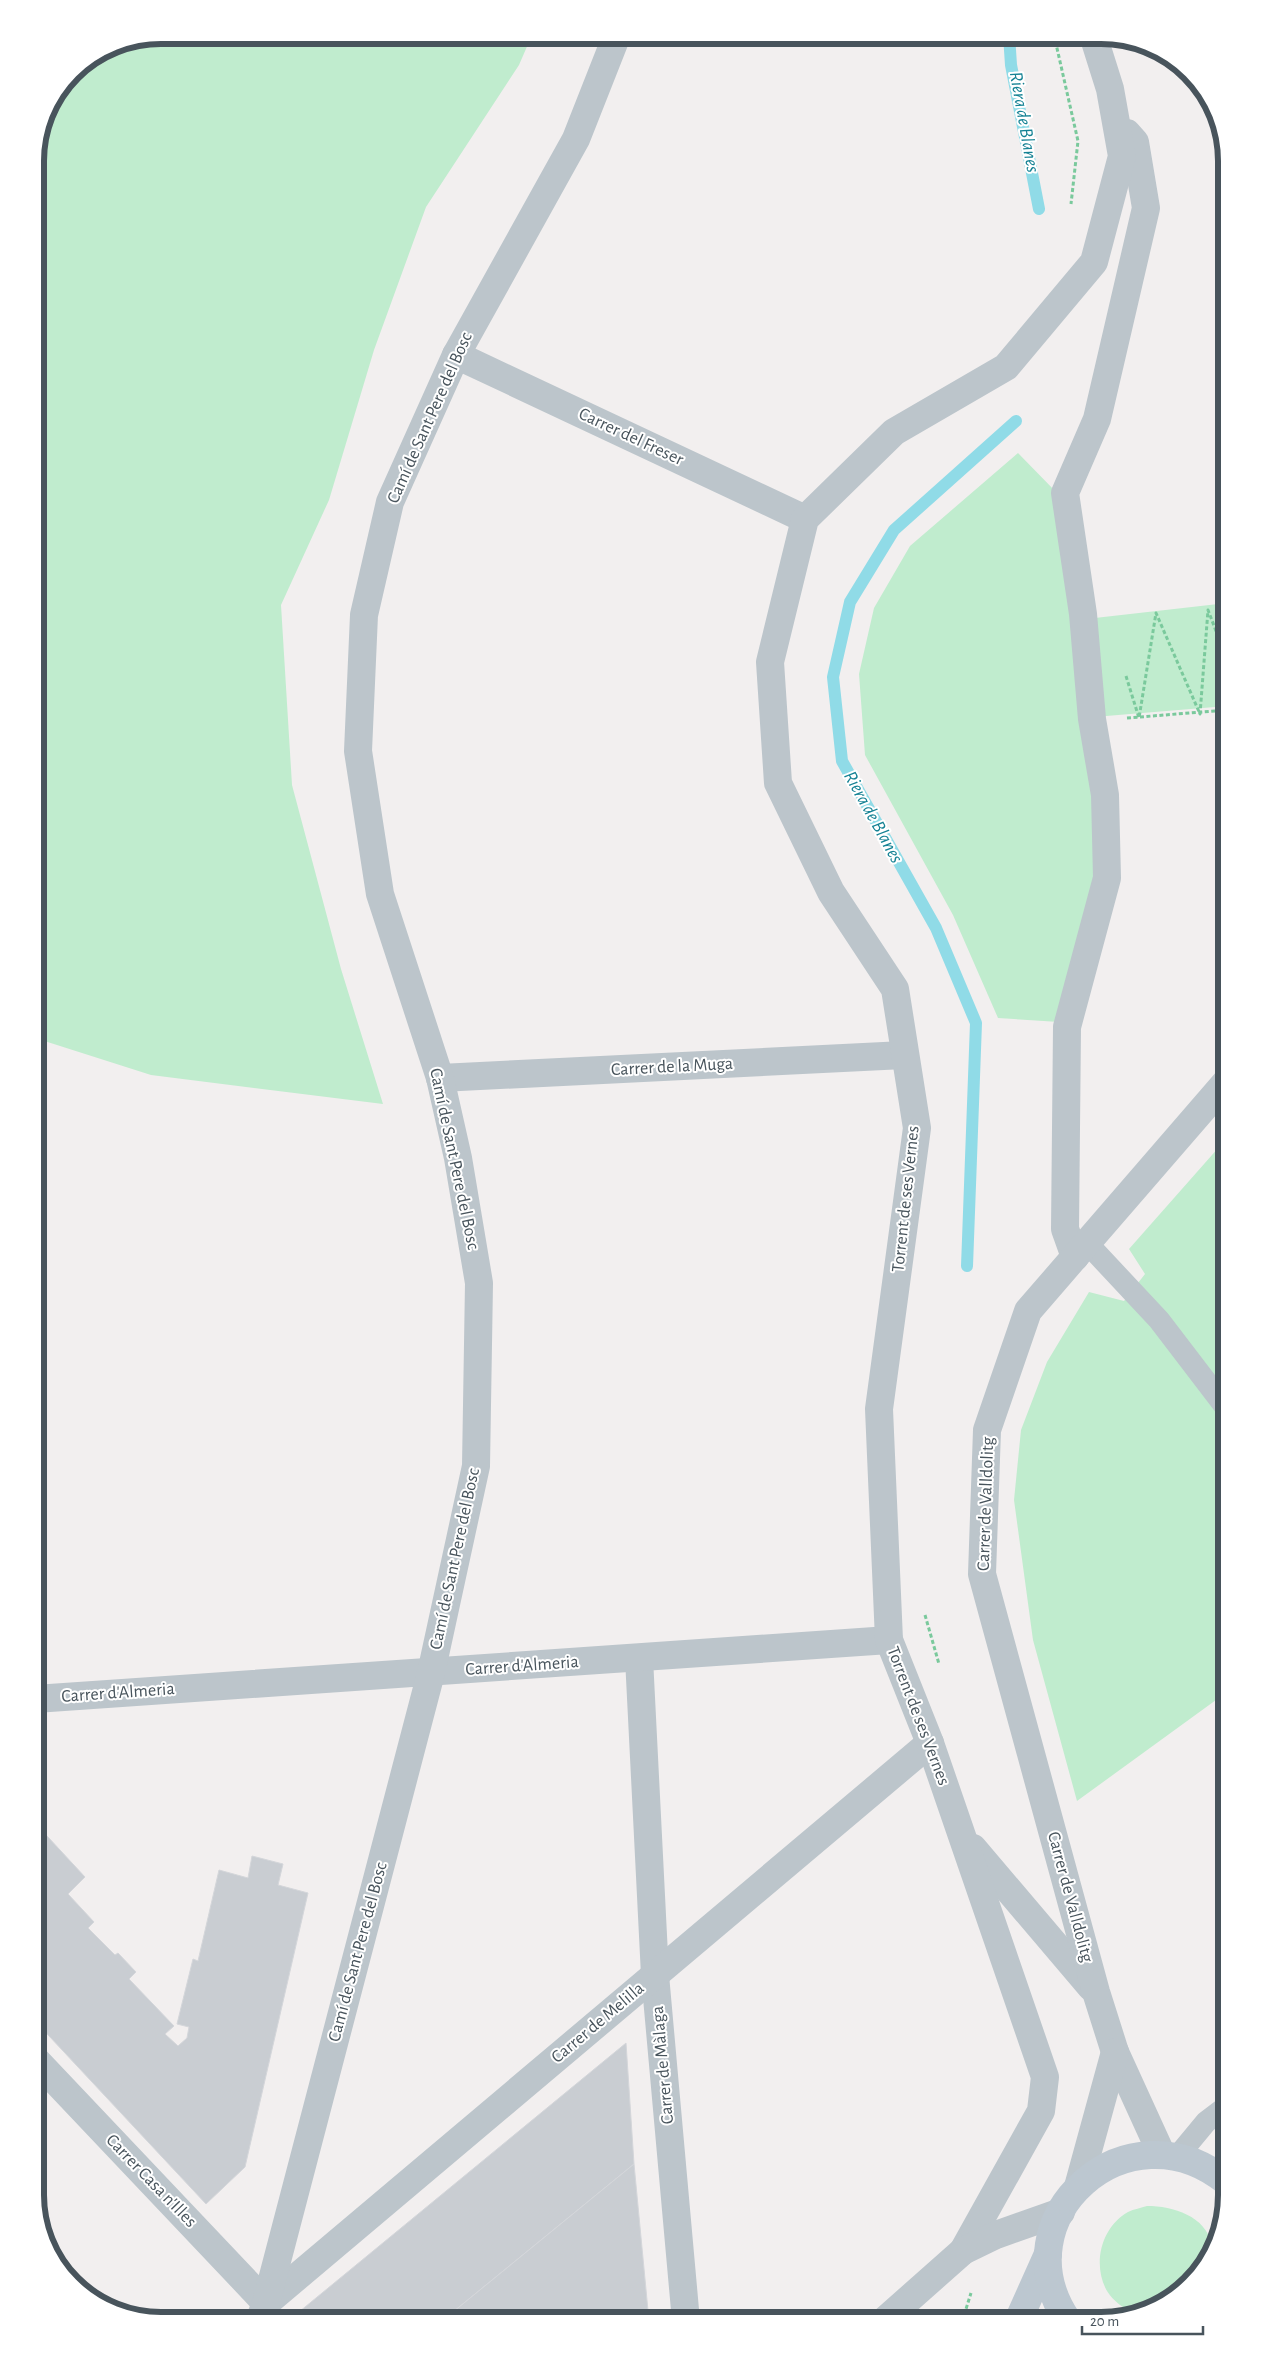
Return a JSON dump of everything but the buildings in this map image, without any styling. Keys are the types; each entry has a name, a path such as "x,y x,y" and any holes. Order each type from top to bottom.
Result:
{"main road":[{"path":"1063,2312 1052,2285 1049,2253 1051,2239 1060,2212 1078,2187 1098,2170 1135,2156 1170,2156 1218,2170"},
{"path":"1022,2312 1049,2253"}],"street":[{"name":"Camí de Sant Pere del Bosc","path":"263,2312 431,1672 476,1466 479,1293 458,1158 440,1078 380,894 358,752 364,615 390,502 456,355 576,139 613,44"},
{"path":"805,519 894,432 1006,367 1094,262 1122,156 1110,89 1096,44"},
{"path":"1081,1250 1065,1229 1067,1027 1107,878 1104,795 1092,719 1083,614 1065,493 1098,419 1146,208 1135,142 1115,121"},
{"name":"Carrer del Freser","path":"456,355 805,519"},
{"name":"Torrent de ses Vernes","path":"805,519 770,662 778,783 831,892 895,989 917,1128 880,1409 889,1640 930,1743 1045,2077 1041,2111 963,2252"},
{"name":"Carrer de la Muga","path":"440,1078 904,1055"},
{"name":"Carrer de Valldolitg","path":"1170,2156 1115,2052 1096,1992 982,1574 987,1430 1028,1311 1218,1091"},
{"name":"Carrer d'Almeria","path":"44,1698 889,1640"},
{"name":"Carrer de Màlaga","path":"639,1658 655,1975 685,2312"},
{"name":"Carrer de Melilla","path":"263,2312 655,1975 930,1743"},
{"name":"Carrer de Valldolitg","path":"962,1836 1096,1992"},
{"path":"1078,2187 1115,2052"},
{"name":"Carrer Casa n'Illes","path":"44,2069 263,2312"},
{"path":"894,2312 963,2252 996,2235 1060,2212"}],"lane":[{"path":"1081,1250 1159,1320 1218,1397"},
{"path":"1170,2156 1218,2113"}],"path":[{"path":"1200,714 1208,610 1218,636"},
{"path":"1139,718 1156,613 1200,714"},
{"path":"1125,672 1139,718"},
{"path":"1092,719 1139,718 1218,711"}],"green space":[{"path":"154,44 528,44 519,65 426,207 374,350 329,500 281,605 292,785 341,969 383,1104 151,1075 44,1041 44,154 50,123 59,102 84,73 102,59 138,46"},
{"path":"1018,453 1058,494 1102,878 1059,1022 998,1018 953,915 865,755 859,674 874,608 910,546"},
{"path":"1218,604 1218,707 1094,717 1086,619"},
{"path":"1218,1148 1218,1699 1077,1801 1033,1640 1014,1500 1021,1430 1047,1362 1089,1292 1124,1301 1145,1274 1129,1249"},
{"path":"1157,2206 1177,2211 1196,2220 1210,2238 1198,2260 1178,2283 1160,2297 1127,2309 1116,2302 1107,2291 1102,2281 1100,2259 1102,2247 1111,2227 1128,2212 1135,2209"}],"waterway":[{"name":"Riera de Blanes","path":"1010,44 1011,65 1039,209"},
{"name":"Riera de Blanes","path":"967,1266 976,1023 936,928 842,761 833,677 850,602 894,530 1016,421"}]}
